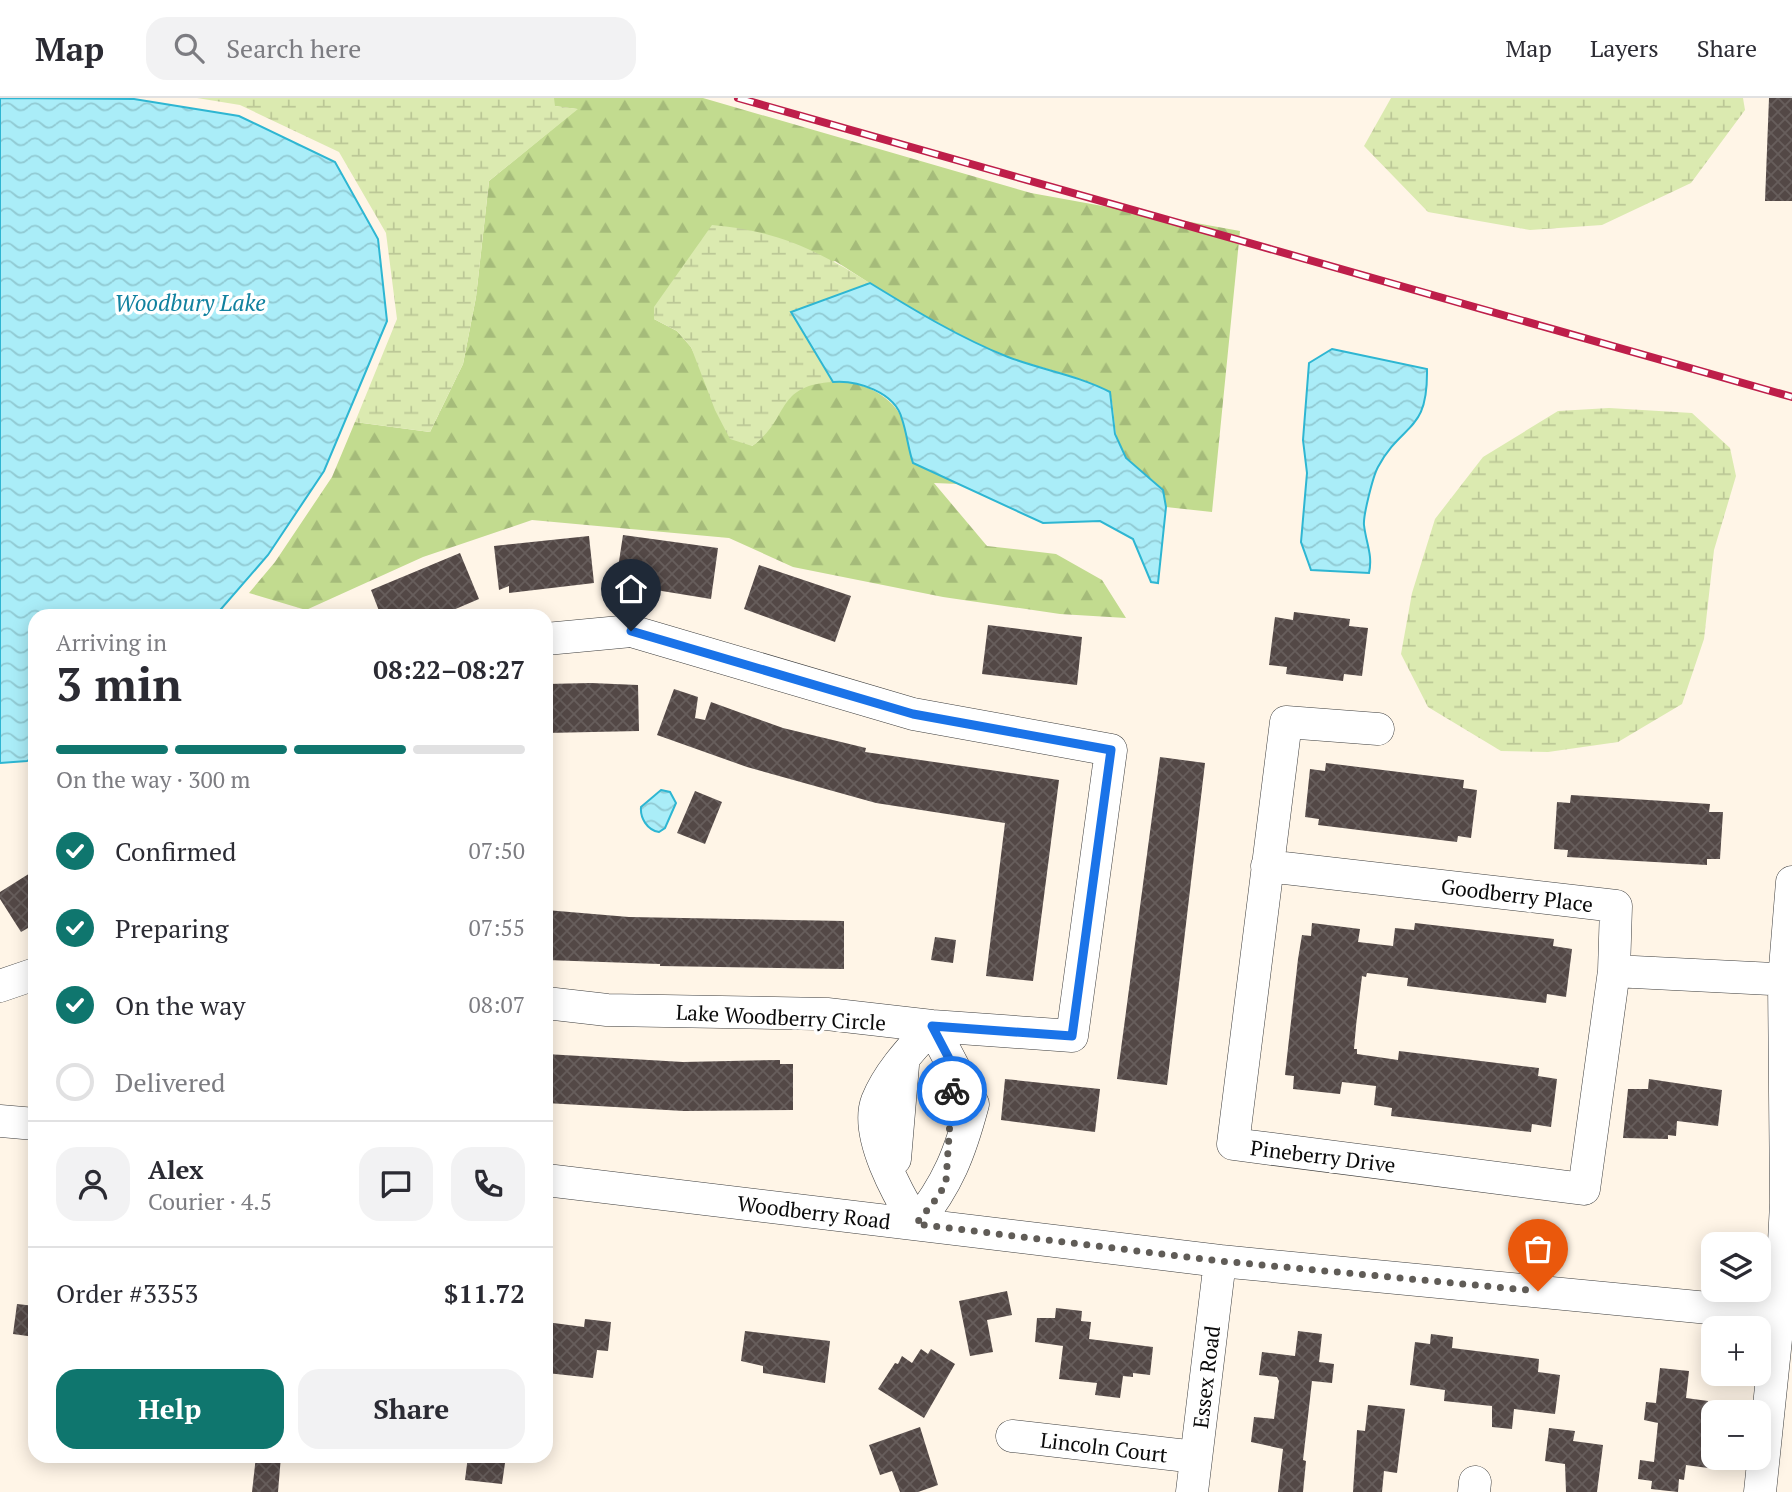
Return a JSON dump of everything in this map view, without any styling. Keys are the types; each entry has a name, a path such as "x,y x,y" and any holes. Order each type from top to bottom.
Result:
{"street":[{"name":"Lake Woodberry Circle","path":"553,638 631,631 913,714 1111,750 1072,1036 932,1026 827,1014 607,1010 553,1004"},
{"name":"Pineberry Drive","path":"1378,729 1286,722 1233,1144 1584,1189 1614,971"},
{"name":"Goodberry Place","path":"1268,866 1616,906 1614,971"},
{"path":"1760,1492 1786,1315 1788,980 1792,882"},
{"path":"1614,971 1788,980"},
{"path":"0,986 28,976"},
{"path":"932,1026 973,1104 961,1147 940,1194 916,1224 893,1181 877,1135 876,1103 903,1060 932,1026"},
{"path":"0,1121 28,1123"},
{"name":"Woodberry Road","path":"553,1182 1220,1261 1786,1315"},
{"name":"Essex Road","path":"1192,1492 1220,1261"},
{"name":"Lincoln Court","path":"1012,1436 1196,1457"}],"green space":[{"path":"197,98 554,98 555,106 578,109 489,181 476,297 463,364 430,432 355,422 397,319 386,233 339,152 240,105"},
{"path":"554,98 703,98 1031,193 1240,231 1212,512 1166,507 1159,488 1131,464 1121,449 1110,392 986,348 919,314 835,261 654,319 677,331 691,347 703,372 752,446 765,434 789,397 807,384 837,380 868,388 882,395 901,416 913,463 959,484 934,483 987,546 1056,554 1102,580 1126,618 1060,614 943,597 793,567 729,538 532,520 423,557 308,609 249,593 275,562 332,477 355,422 430,432 463,364 476,297 489,181 577,109 554,106"},
{"path":"1391,98 1743,98 1745,110 1691,183 1602,225 1530,230 1428,212 1364,146"},
{"path":"712,225 756,232 795,243 870,283 791,312 833,382 814,385 791,397 764,436 752,446 730,439 715,410 691,347 677,331 654,319 654,307"},
{"path":"1609,408 1692,413 1730,448 1736,476 1714,550 1704,639 1682,704 1618,742 1548,752 1501,751 1428,707 1401,654 1412,593 1435,519 1483,457 1558,411"}],"water":[{"name":"Woodbury Lake","path":"0,98 134,99 239,116 335,162 378,239 387,321 324,471 268,555 221,609 28,609 28,760 0,763"},
{"path":"870,283 972,341 1021,362 1085,381 1110,392 1115,434 1126,458 1163,490 1166,507 1158,583 1151,582 1133,539 1100,521 1043,523 913,463 902,419 892,402 864,386 833,382 791,312"},
{"path":"1332,349 1427,369 1426,390 1419,416 1387,452 1371,487 1364,520 1370,555 1369,573 1311,570 1301,542 1307,473 1303,440 1309,363"},
{"path":"661,790 670,792 676,803 665,828 659,832 645,823 641,807"}],"building":[{"path":"1769,98 1792,98 1792,201 1765,201"},
{"path":"623,535 718,548 711,599 625,585 626,580 616,581"},
{"path":"589,536 594,583 509,593 509,586 499,590 494,546"},
{"path":"460,553 479,599 455,609 378,609 371,590"},
{"path":"759,565 851,596 835,642 744,609"},
{"path":"1294,612 1350,619 1349,626 1368,628 1362,676 1344,674 1343,681 1286,674 1287,667 1269,665 1275,617 1293,620"},
{"path":"988,625 1082,637 1077,685 982,674"},
{"path":"553,684 638,685 639,731 553,733"},
{"path":"674,689 698,697 695,718 705,720 711,702 783,728 866,748 865,752 1059,780 1033,981 986,976 1005,823 876,803 747,767 657,735"},
{"path":"1160,757 1205,763 1167,1085 1117,1079"},
{"path":"1326,763 1464,780 1463,788 1477,790 1471,838 1458,836 1457,842 1318,825 1319,819 1305,817 1310,769 1325,771"},
{"path":"695,791 722,802 705,844 677,833"},
{"path":"1571,795 1710,804 1709,812 1723,812 1720,859 1707,859 1707,865 1567,857 1568,850 1554,849 1557,802 1570,803"},
{"path":"28,874 28,928 21,932 0,899 0,892"},
{"path":"553,911 629,917 844,921 844,969 553,960"},
{"path":"1312,923 1360,929 1358,942 1393,946 1395,928 1414,930 1415,923 1554,939 1553,946 1572,949 1566,997 1547,994 1546,1003 1407,986 1408,978 1367,973 1366,977 1362,976 1356,1026 1354,1049 1357,1049 1357,1054 1398,1060 1399,1051 1539,1068 1538,1076 1557,1079 1551,1127 1532,1124 1531,1132 1391,1116 1392,1108 1374,1105 1376,1086 1342,1082 1340,1094 1293,1089 1294,1076 1285,1075 1298,959 1302,935 1311,936"},
{"path":"935,937 956,940 953,963 931,960"},
{"path":"553,1054 683,1062 780,1060 780,1064 793,1064 793,1110 684,1111 553,1103"},
{"path":"1005,1079 1100,1089 1095,1132 1001,1120"},
{"path":"1649,1079 1722,1090 1718,1126 1677,1121 1676,1136 1668,1135 1668,1139 1623,1138 1628,1089 1648,1089"},
{"path":"1007,1291 1012,1315 987,1320 993,1352 970,1356 959,1301"},
{"path":"17,1304 28,1305 28,1336 13,1334"},
{"path":"1056,1308 1082,1311 1081,1321 1091,1322 1089,1339 1153,1347 1150,1375 1133,1373 1133,1377 1123,1376 1120,1398 1095,1395 1097,1383 1059,1379 1063,1346 1035,1342 1037,1318 1055,1318"},
{"path":"585,1319 611,1322 608,1351 597,1350 593,1378 553,1374 553,1323 584,1327"},
{"path":"745,1331 830,1341 825,1383 763,1373 763,1366 741,1361"},
{"path":"1298,1331 1322,1334 1319,1362 1334,1364 1332,1383 1312,1381 1303,1460 1306,1461 1303,1492 1278,1492 1283,1449 1251,1442 1254,1417 1274,1419 1279,1381 1277,1377 1259,1375 1262,1352 1295,1356"},
{"path":"1431,1334 1453,1337 1452,1348 1539,1359 1538,1372 1560,1375 1555,1414 1514,1409 1512,1429 1492,1427 1492,1406 1444,1401 1445,1390 1410,1385 1415,1342 1430,1344"},
{"path":"921,1349 928,1354 931,1349 955,1364 924,1418 878,1389 902,1356 912,1363"},
{"path":"1660,1368 1689,1371 1686,1398 1701,1400 1701,1467 1686,1465 1684,1480 1679,1479 1678,1492 1651,1489 1652,1481 1638,1479 1640,1460 1654,1462 1658,1423 1644,1420 1646,1402 1656,1403"},
{"path":"1368,1405 1405,1409 1397,1473 1384,1471 1382,1492 1353,1492 1357,1430 1365,1431"},
{"path":"920,1427 938,1485 918,1492 900,1492 892,1471 880,1475 869,1445"},
{"path":"1549,1428 1575,1431 1573,1441 1603,1445 1597,1492 1566,1492 1565,1464 1545,1461"},
{"path":"255,1463 280,1463 278,1492 252,1492"},
{"path":"467,1463 505,1463 502,1484 465,1480"}],"railway":[{"path":"738,98 1792,397"}],"way so far":[{"path":"952,1091 946,1181 940,1194 916,1224 1220,1261 1538,1291"}],"route":[{"path":"631,631 913,714 1111,750 1072,1036 932,1026 954,1068 952,1091"}]}
